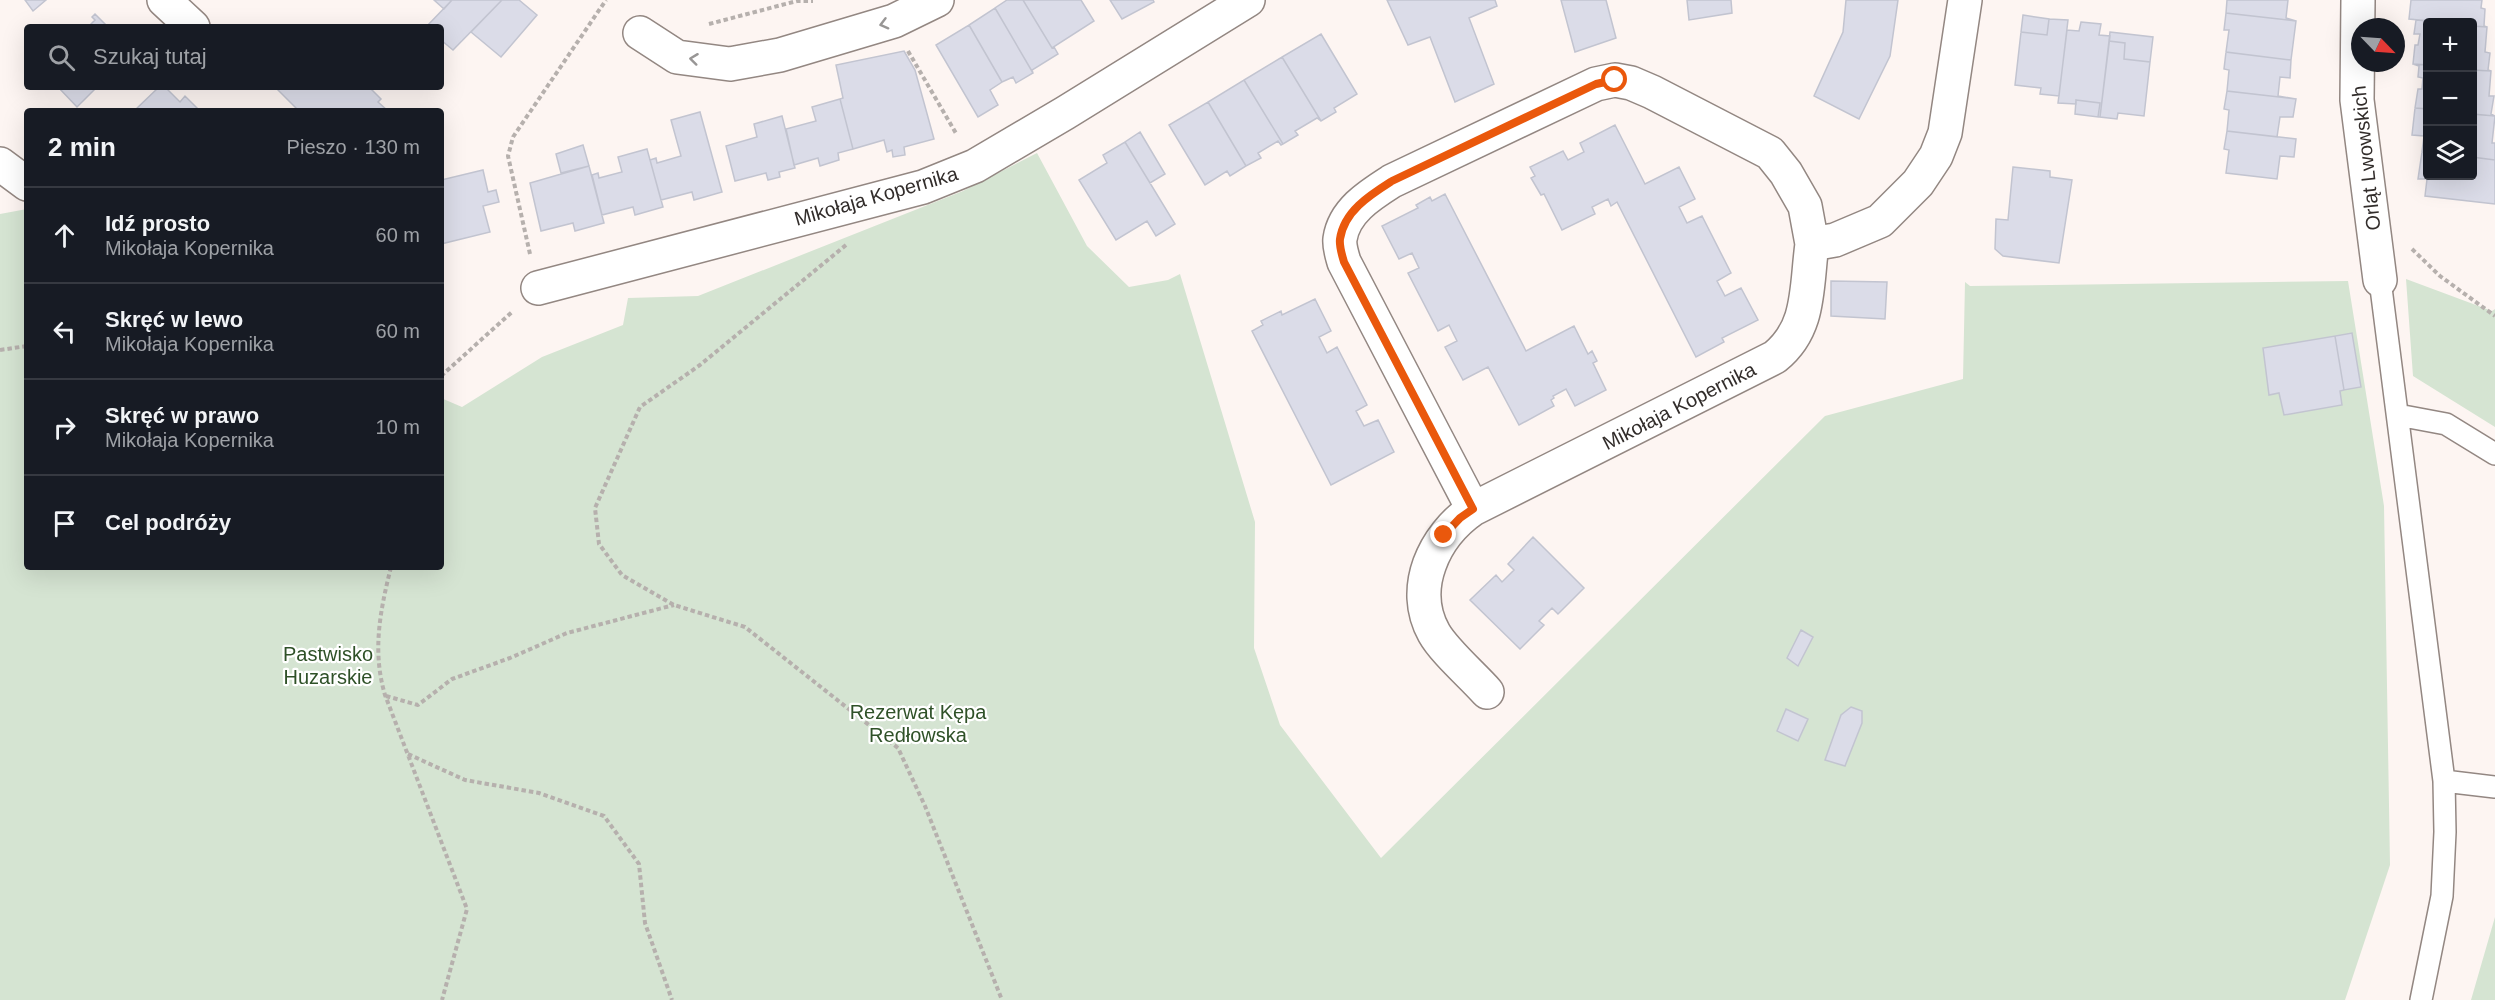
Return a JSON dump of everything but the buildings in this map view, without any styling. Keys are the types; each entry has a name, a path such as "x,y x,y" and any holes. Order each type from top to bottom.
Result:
{"street":[{"path":"164,0 190,24"},
{"path":"640,33 677,57 730,64 780,55 894,21 937,0"},
{"name":"Mikołaja Kopernika","path":"538,288 923,187 975,166 1248,0"},
{"path":"1812,244 1835,240 1880,221 1918,183 1936,156 1945,133 1965,0"},
{"name":"Orląt Lwowskich","path":"2358,0 2357,100 2380,280"},
{"name":"Mikołaja Kopernika","path":"1473,509 1344,262 1340,241 1343,228 1352,213 1367,197 1392,181 1596,84 1615,80 1631,83 1652,92 1770,153 1786,173 1805,206 1812,244 1805,305 1799,329 1787,347 1775,357 1473,509 1460,518 1444,535 1430,560 1423,586 1425,613 1435,635 1487,692"},
{"path":"0,164 24,182"}],"lane":[{"path":"2380,280 2444,782 2445,832 2442,896 2421,1000"},
{"path":"2398,415 2446,424 2495,454"},
{"path":"2444,782 2495,788"}],"path":[{"path":"530,255 508,156 513,137 606,0"},
{"path":"706,25 797,1 813,1"},
{"path":"906,47 960,140"},
{"path":"849,243 700,365 640,407 595,508 599,544 622,575 674,605 745,627 898,748 942,848 1002,1000"},
{"path":"444,373 538,288"},
{"path":"0,350 24,346"},
{"path":"390,570 383,598 378,642 378,672 467,909 442,1000"},
{"path":"385,695 418,705 452,680 567,633 674,605"},
{"path":"407,754 465,780 539,793 604,816 639,864 645,923 672,1000"}],"green space":[{"path":"1037,153 1087,246 1129,287 1168,280 1180,274 1255,522 1254,648 1280,725 1381,858 1825,416 1963,379 1965,282 1970,286 2348,281 2384,506 2390,865 2345,1000 0,1000 0,214 24,210 24,570 444,570 444,399 462,407 542,357 623,325 628,298 698,296 963,191"},
{"path":"2406,279 2492,311 2495,309 2495,427 2413,376"},
{"path":"2495,917 2495,1000 2471,1000"}],"route":[{"path":"1444,535 1460,518 1473,509 1344,262 1340,241 1343,228 1352,213 1367,197 1392,181 1596,84 1615,80"}],"park label":[{"name":"Pastwisko Huzarskie","path":"328,666"},
{"name":"Rezerwat Kępa Redłowska","path":"918,724"}]}
